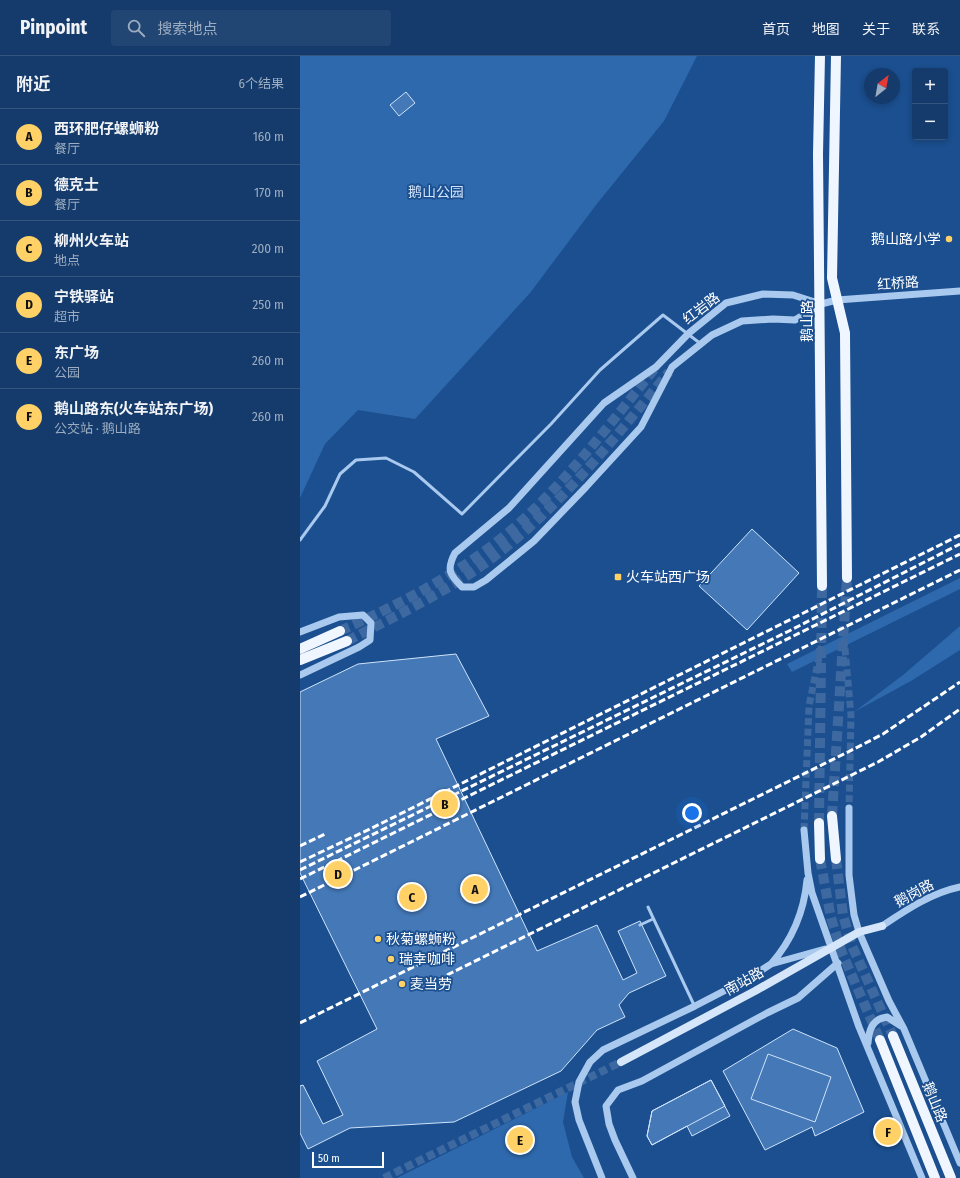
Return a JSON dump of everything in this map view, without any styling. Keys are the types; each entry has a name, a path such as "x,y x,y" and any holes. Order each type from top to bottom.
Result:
{"main road":[{"name":"鹅山路","path":"820,56 818,154 821,304 822,586"},
{"path":"836,56 832,278 845,333 847,578"},
{"path":"300,648 340,631"},
{"path":"300,660 347,641"},
{"path":"832,816 836,859"},
{"path":"818,823 820,859"},
{"name":"南站路","path":"620,1062 755,991 831,947 860,932 882,926"},
{"name":"鹅山路","path":"893,1036 951,1178"},
{"name":"鹅山路","path":"880,1040 935,1178"}],"street":[{"name":"红桥路","path":"837,300 960,291"},
{"name":"红岩路","path":"821,304 793,295 763,294 726,303 689,333 656,367 604,403 509,508 455,553 450,561 449,568 452,577 462,587 474,587 498,572 534,541 586,488 641,428 672,367 712,335 742,321 773,319 795,320 821,304 837,300"},
{"path":"300,632 339,618 363,615 371,623 370,640 360,647 300,675"},
{"path":"849,808 849,875 854,914 889,1001 904,1029 960,1163"},
{"path":"804,830 808,873 812,893 860,1027 922,1178"},
{"path":"602,1178 579,1120 575,1102 579,1082 590,1062 604,1050 695,1006 749,978 771,964 780,954 800,918 805,899 808,873"},
{"name":"鹅岗路","path":"882,926 914,905 948,889 960,887"},
{"path":"771,964 831,947"},
{"path":"633,1178 608,1124 606,1106 618,1090 642,1080 766,1013 798,998 838,963"},
{"path":"868,1044 870,1029 874,1023 881,1018 891,1018 904,1029"}],"lane":[{"path":"300,540 325,506 340,474 356,460 386,458 414,472 462,514 551,424 600,370 663,315 689,333 701,344"},
{"path":"648,907 695,1006"},
{"path":"640,925 653,919"}],"green space":[{"name":"鹅山公园","path":"300,56 697,56 664,121 596,205 530,293 415,419 358,410 325,444 300,498"},
{"path":"960,578 960,589 792,672 787,664"},
{"path":"960,626 960,650 911,681 854,712 903,675"},
{"path":"568,1092 563,1122 572,1157 584,1178 397,1178"}],"building":[{"path":"406,92 415,103 399,116 390,105"},
{"path":"752,529 799,573 747,630 699,586"},
{"path":"456,654 489,716 436,739 537,951 597,925 623,980 637,973 618,931 640,921 666,976 629,993 619,1005 625,1017 597,1030 561,1071 454,1122 350,1128 308,1149 300,1133 300,1086 303,1085 323,1124 343,1115 317,1061 377,1029 300,873 300,692 358,664"},
{"path":"793,1029 837,1048 864,1112 815,1136 812,1127 765,1150 723,1071"},
{"path":"768,1054 831,1077 815,1122 751,1099"},
{"path":"711,1080 725,1106 652,1145 647,1136 652,1111"},
{"path":"711,1080 730,1116 692,1136 687,1126 652,1145 647,1136 652,1111"}],"tunnel":[{"path":"340,631 386,609 454,572 516,526 572,469 656,367"},
{"path":"347,641 417,605 468,575 510,544 535,522 582,474 605,449 669,372"},
{"path":"832,816 847,578"},
{"path":"819,823 822,586"},
{"path":"844,638 851,715 849,808"},
{"path":"804,830 809,706 822,643"},
{"path":"820,859 831,918 842,953 880,1040"},
{"path":"836,859 843,915 852,946 893,1036"},
{"path":"384,1178 621,1062"}],"railway":[{"path":"300,862 370,829 960,535"},
{"path":"300,870 789,631 960,544"},
{"path":"300,879 960,554"},
{"path":"300,897 960,570"},
{"path":"300,1023 854,749 883,734 960,682"},
{"path":"447,975 878,762 921,737 960,709"},
{"path":"300,846 325,834"}],"place":[{"name":"鹅山路小学","path":"949,239"},
{"name":"火车站西广场","path":"618,577"},
{"name":"德克士","path":"445,804"},
{"name":"宁铁驿站","path":"338,874"},
{"name":"西环肥仔螺蛳粉","path":"475,889"},
{"name":"柳州火车站","path":"412,897"},
{"name":"秋菊螺蛳粉","path":"378,939"},
{"name":"瑞幸咖啡","path":"391,959"},
{"name":"麦当劳","path":"402,984"},
{"name":"鹅山路东(火车站东广场)","path":"888,1132"},
{"name":"东广场","path":"520,1140"}]}
